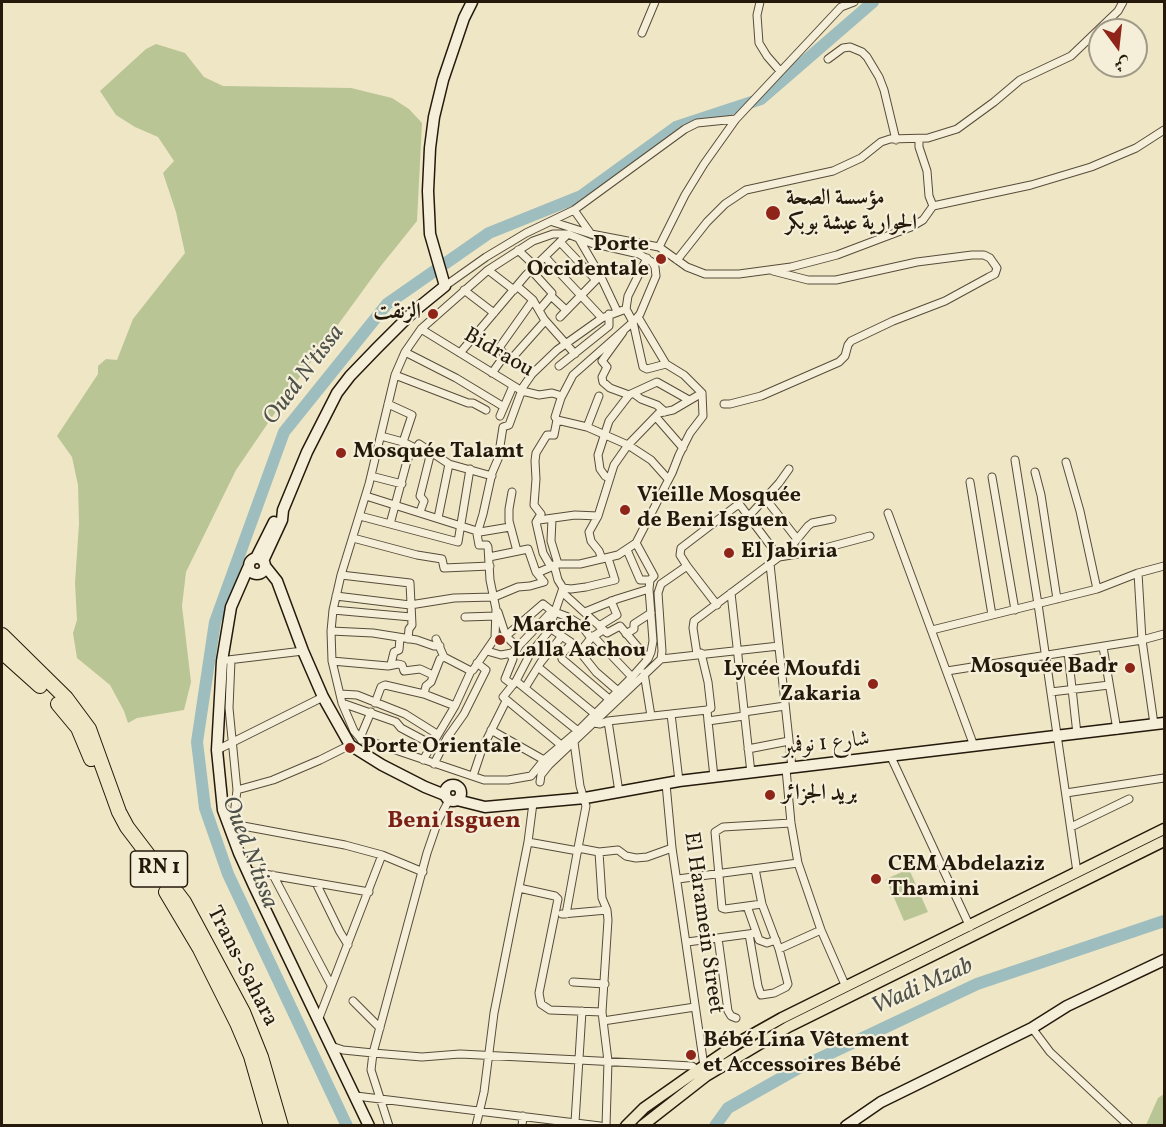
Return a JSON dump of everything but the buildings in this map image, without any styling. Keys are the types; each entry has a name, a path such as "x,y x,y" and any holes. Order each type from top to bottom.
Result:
{"highway":[{"name":"Trans-Sahara","path":"2,635 66,698 89,729 123,820 139,845 184,902 243,1012 261,1057 280,1125"},
{"name":"Trans-Sahara","path":"2,652 57,702 78,728 87,746 114,823 124,839 161,883 229,1005 251,1056 271,1125"}],"main road":[{"path":"369,1125 247,871 230,823 219,783 217,750 229,618 282,519 283,510 318,430 341,386 413,312 445,286 430,234 428,191 430,148 434,117 451,52 472,2"},
{"path":"258,567 280,589 323,697 354,748 418,782 451,796"},
{"name":"شارع 1 نوفمبر","path":"451,796 492,806 585,798 679,781 1159,724"},
{"path":"848,991 1164,828"},
{"path":"642,1125 702,1071 741,1041 782,1018 848,991 1164,841"},
{"path":"850,1125 881,1102 1032,1028 1067,1006 1164,960"},
{"path":"626,1125 644,1108 702,1071"}],"street":[{"path":"642,33 655,2"},
{"path":"760,2 757,15 759,43 780,71"},
{"path":"659,247 685,195 736,119 839,4 854,2"},
{"path":"677,260 707,222 725,204 746,190 833,171 861,158 881,142 937,136 957,129 976,117 1020,80 1071,56 1118,11 1124,2"},
{"path":"828,59 843,48 850,47 867,57 884,90 896,140"},
{"path":"445,286 519,238 574,210 685,129 709,120 736,119"},
{"path":"552,222 591,234 659,247 695,271 705,274 722,275 770,270 814,262 905,230 923,220 933,206 1031,185 1091,167 1136,148 1164,130"},
{"path":"919,139 919,147 927,171 929,196 933,206"},
{"path":"574,210 591,234"},
{"path":"460,353 533,268 568,234"},
{"path":"237,789 282,777 364,744 352,728 342,703 333,661 331,631 341,575 366,496 395,375 405,352 421,329 488,270 518,250 545,236 568,234 647,258 655,267 656,276 636,320 577,370 569,380 555,417 557,420 554,436 546,435 536,453 534,505 541,514 537,522 540,544 545,559 554,565"},
{"path":"579,239 617,311"},
{"path":"560,242 596,280 560,317"},
{"path":"518,250 552,292 540,309"},
{"path":"724,404 761,396 839,362 845,356 851,341 989,278 995,274 997,268 990,258 984,255 972,255 916,262 836,280 808,280 770,270"},
{"path":"545,257 580,295 605,316 609,326 559,366"},
{"path":"626,309 628,296 647,258"},
{"path":"488,270 533,300 545,321 575,354"},
{"path":"464,290 494,313"},
{"path":"551,296 566,310"},
{"path":"533,300 499,346 505,355 513,357 545,321"},
{"path":"423,760 471,671 474,670 495,638 496,613 488,545 478,544 477,531 498,459 502,427 509,425 522,391 532,374 566,343 605,316 626,309"},
{"path":"537,573 554,565 580,564 605,558 627,550 636,543 683,448 703,416 702,393 684,375 666,364 649,332 626,309"},
{"path":"636,320 643,367 647,369 666,364"},
{"name":"Bidraou","path":"421,329 522,391 539,395 552,393 562,396"},
{"path":"623,329 621,336 603,361 606,367 602,379 606,386 657,405 665,412"},
{"path":"405,352 456,378 504,407"},
{"path":"492,373 505,355"},
{"path":"395,375 473,403 486,410"},
{"path":"609,478 603,474 597,460 609,421 631,394 657,382 689,400"},
{"path":"500,416 513,386"},
{"path":"562,590 615,580 605,558 591,542 589,535 598,516 614,465 628,446 660,412 674,410 702,393"},
{"path":"587,427 598,396"},
{"path":"388,404 412,415 403,441"},
{"path":"656,417 683,448"},
{"path":"557,420 587,427 628,446 651,460 668,479"},
{"path":"381,436 403,441 417,448 420,444 449,464 492,476"},
{"path":"390,524 407,460 413,447"},
{"path":"420,512 424,501 420,496 431,452"},
{"path":"1015,460 1077,872"},
{"path":"1066,462 1097,589"},
{"path":"438,518 449,464"},
{"path":"360,516 456,542 459,540 470,468"},
{"path":"749,516 789,469"},
{"path":"1035,472 1041,495 1057,599"},
{"path":"371,476 402,484"},
{"path":"992,477 1015,610"},
{"path":"970,482 992,615"},
{"path":"512,492 509,509 510,527 517,551"},
{"path":"366,496 477,531 510,527"},
{"path":"765,498 797,539"},
{"path":"717,605 680,555 680,550 685,545 736,506 741,506 779,557"},
{"path":"888,513 974,746"},
{"path":"539,520 575,515 598,516"},
{"path":"552,519 551,541 554,565 562,590 601,628 609,632 619,626 648,659"},
{"path":"792,554 794,543 812,523 832,519"},
{"path":"594,723 711,708 693,623 779,557 810,552 870,536"},
{"path":"353,538 417,555 442,559 444,568 490,566"},
{"path":"360,738 434,764 491,780 527,778 533,774 544,760 595,714 648,659 653,641 649,589 650,580 654,575 636,543"},
{"path":"336,596 410,605 454,598 494,597 518,587 543,582 528,549 489,557"},
{"path":"627,550 640,580 650,580"},
{"path":"770,564 789,741 791,823 798,863 822,930 848,991"},
{"path":"540,782 544,771 660,659 662,654 658,590 661,584 687,566"},
{"path":"932,630 1097,589 1138,573 1164,566"},
{"path":"1138,573 1142,640 1159,724"},
{"path":"341,575 409,582 411,585 412,627 399,650 394,652 391,664"},
{"path":"585,612 649,589"},
{"path":"561,745 503,697 514,683 530,654 548,632 562,590"},
{"path":"731,593 751,773"},
{"path":"611,601 617,616 592,637 581,650 581,654 596,672 618,691"},
{"path":"506,636 540,605 545,605 553,612 581,625 632,677"},
{"path":"333,610 411,617"},
{"path":"487,651 501,655 510,654 553,612"},
{"path":"465,617 496,613"},
{"path":"496,613 506,636 518,648"},
{"path":"626,634 634,629 634,624 651,613"},
{"path":"550,628 572,643 561,655 562,658 609,699"},
{"path":"331,631 373,633 417,640 434,646 438,643 444,657 471,671"},
{"path":"947,671 1142,640 1164,634"},
{"path":"525,688 537,667 562,636"},
{"path":"660,659 779,646"},
{"path":"1103,646 1117,730"},
{"path":"303,651 226,661 237,789 230,823 345,844 382,855 423,872"},
{"path":"1068,652 1077,734"},
{"path":"510,654 513,660 505,680 525,688 578,730"},
{"path":"424,694 440,659 444,657"},
{"path":"333,661 401,665 404,671 420,669 433,675"},
{"path":"434,764 447,738 464,714 486,670 477,663"},
{"path":"537,667 595,714"},
{"path":"645,673 651,716"},
{"path":"375,703 384,685 424,694 454,706"},
{"path":"1051,692 1109,685"},
{"path":"340,694 351,694 405,714 437,734"},
{"path":"217,750 323,697"},
{"path":"473,776 491,730 506,701"},
{"path":"342,703 396,722 401,728 431,744"},
{"path":"708,721 785,706"},
{"path":"707,710 714,777"},
{"path":"360,738 371,712"},
{"path":"671,714 679,781"},
{"path":"608,722 619,792"},
{"path":"491,730 544,760"},
{"path":"748,749 789,741"},
{"path":"566,914 586,810 574,742"},
{"path":"891,757 970,927"},
{"path":"1066,793 1164,778"},
{"name":"El Haramein Street","path":"666,784 672,848 687,942 702,1071"},
{"path":"389,1125 371,1070 373,1053 438,821 451,796"},
{"path":"1071,827 1129,799"},
{"path":"476,1125 484,1092 494,1013 528,842 533,803"},
{"path":"762,904 722,908 715,832 719,828 791,823"},
{"path":"528,842 599,852 618,850 626,856 636,858 647,857 672,848"},
{"path":"599,852 602,898 607,910 602,1012 608,1061 606,1125"},
{"path":"319,1018 382,855"},
{"path":"678,879 798,863"},
{"path":"747,906 753,933 758,986 761,995 774,993 788,984 779,949 762,904 755,869"},
{"path":"247,871 369,892"},
{"path":"273,875 331,985"},
{"path":"315,883 348,945"},
{"path":"519,888 556,896 558,901 540,985 539,999 542,1006 550,1010 602,1012"},
{"path":"556,914 607,910"},
{"path":"779,949 822,930"},
{"path":"753,933 764,943 776,940"},
{"path":"687,942 753,933"},
{"path":"718,938 728,1011 735,1018"},
{"path":"573,982 605,984"},
{"path":"353,1001 380,1028"},
{"path":"603,1021 694,1007"},
{"path":"575,1122 582,1011"},
{"path":"1032,1028 1056,1058 1129,1125"},
{"path":"331,1046 343,1050 422,1057 460,1054 608,1061 692,1066 702,1071"},
{"path":"356,1096 600,1125"},
{"path":"522,1125 523,1116"}],"green space":[{"path":"156,44 185,53 204,77 223,86 351,88 392,98 409,109 422,123 417,221 380,267 294,385 236,470 186,572 182,606 191,682 184,710 137,718 128,723 110,685 77,658 73,633 77,620 75,583 79,524 78,485 72,457 57,436 98,374 98,366 106,359 117,360 133,319 185,253 176,212 163,173 174,161 158,137 135,127 116,115 100,91 146,49"},
{"path":"909,869 928,912 904,921 886,879"},
{"path":"1164,1094 1164,1125 1146,1125 1158,1098"}],"waterway":[{"name":"Oued N'tissa","path":"347,1126 228,874 205,808 197,742 215,622 284,432 387,304 489,233 581,196 676,127 761,99 873,2"},
{"name":"Wadi Mzab","path":"715,1126 728,1108 797,1069 977,984 1164,921"}],"place":[{"name":"مؤسسة الصحة الجوارية عيشة بوبكر","path":"773,213"},
{"name":"Porte Occidentale","path":"661,259"},
{"name":"الزنقت","path":"433,314"},
{"name":"Mosquée Talamt","path":"341,453"},
{"name":"Vieille Mosquée de Beni Isguen","path":"625,510"},
{"name":"El Jabiria","path":"729,553"},
{"name":"Marché Lalla Aachou","path":"500,640"},
{"name":"Mosquée Badr","path":"1130,668"},
{"name":"Lycée Moufdi Zakaria","path":"873,684"},
{"name":"Porte Orientale","path":"350,748"},
{"name":"بريد الجزائر","path":"770,795"},
{"name":"CEM Abdelaziz Thamini","path":"876,879"},
{"name":"Bébé Lina Vêtement et Accessoires Bébé","path":"691,1055"}],"district":[{"name":"Beni Isguen","path":"454,823"}]}
